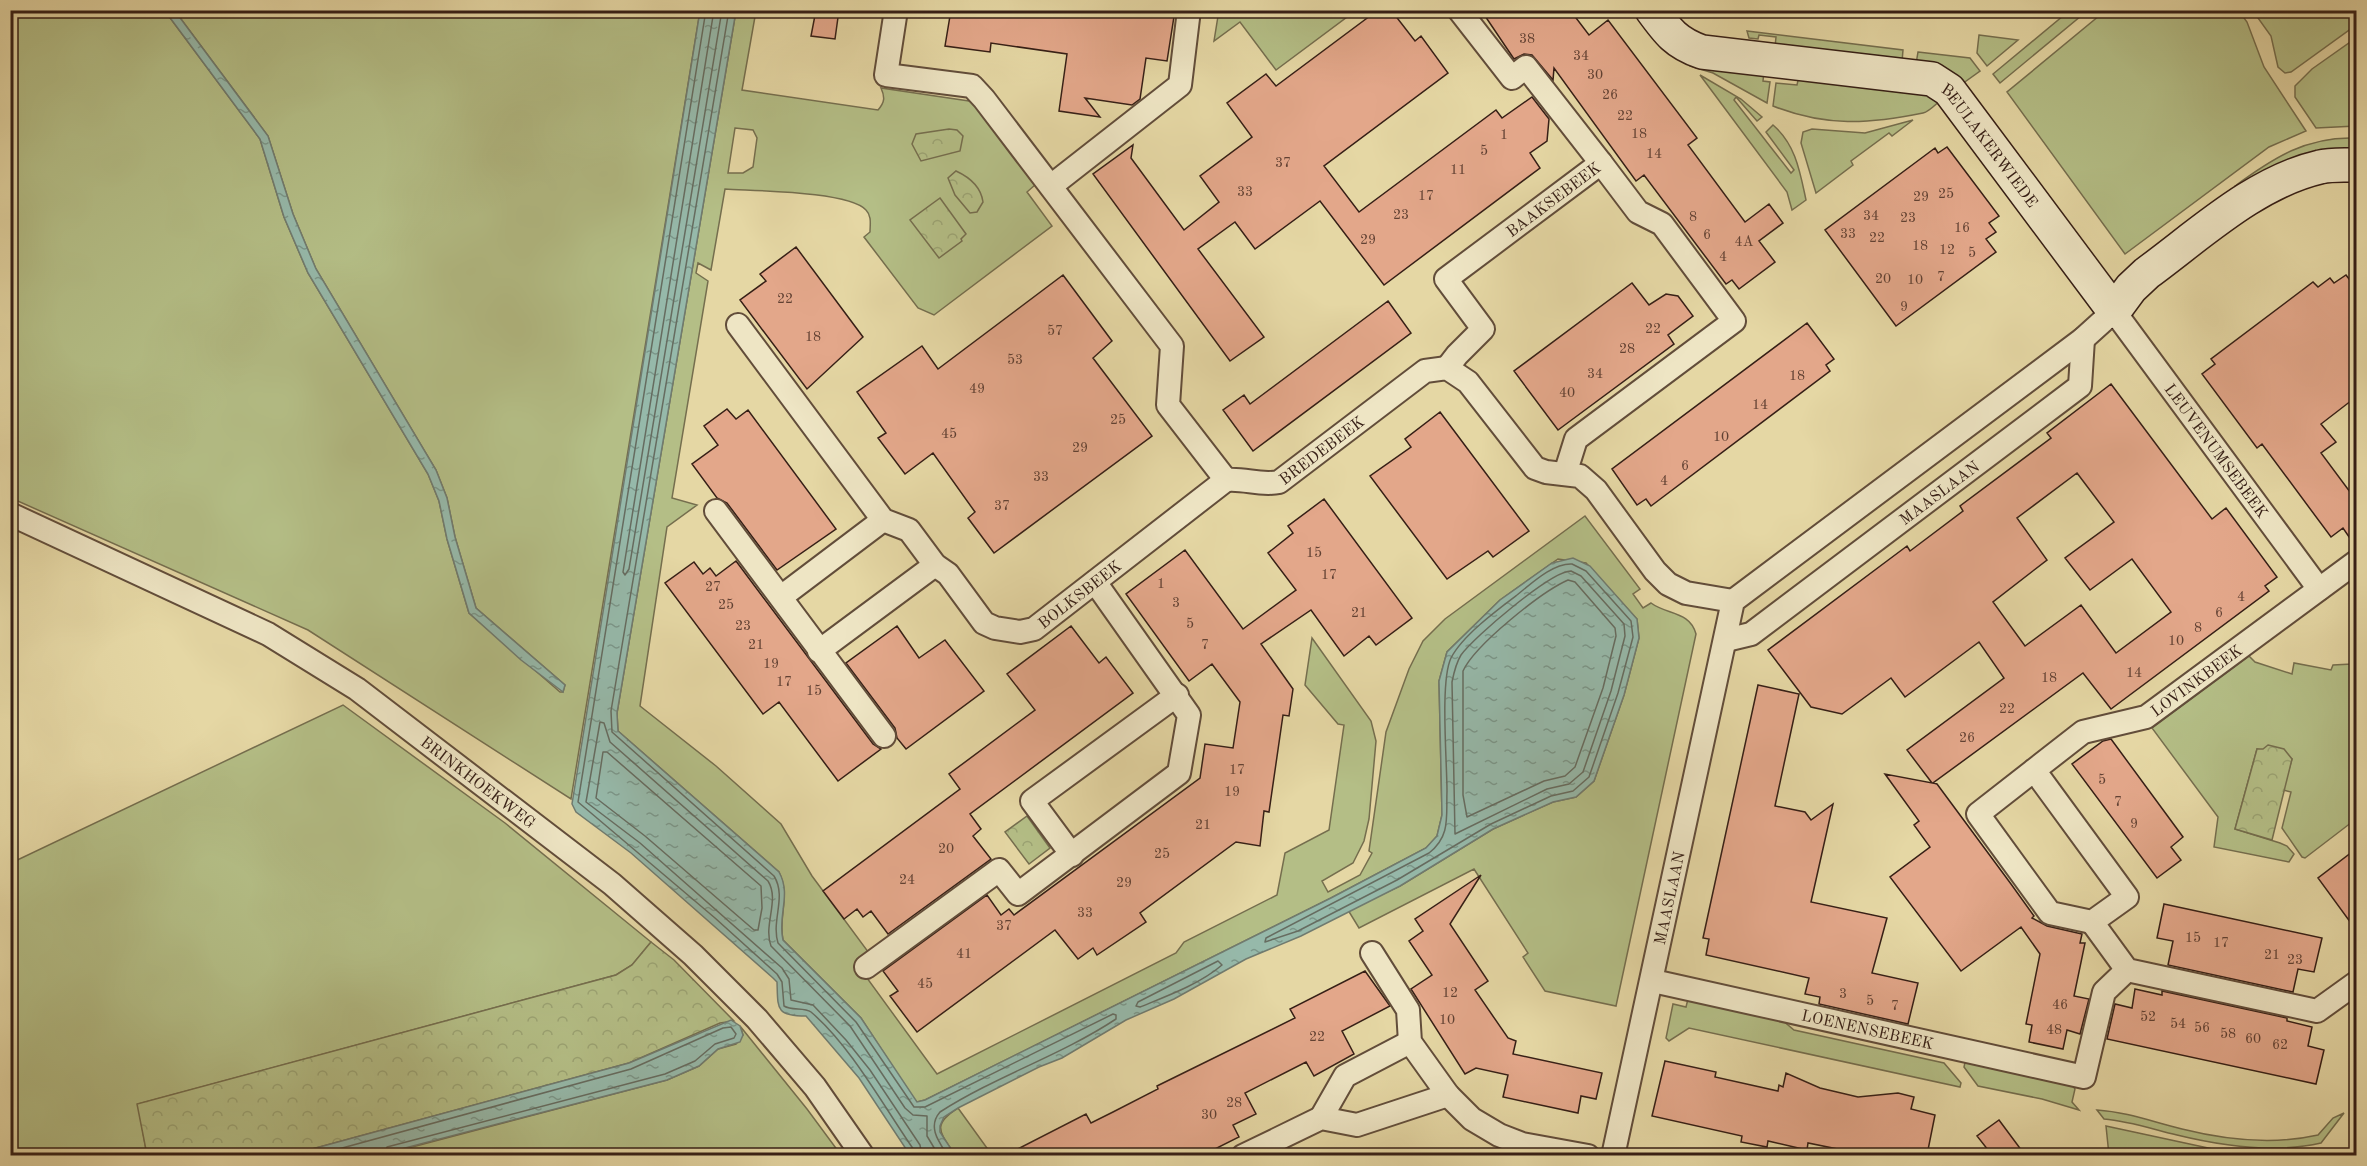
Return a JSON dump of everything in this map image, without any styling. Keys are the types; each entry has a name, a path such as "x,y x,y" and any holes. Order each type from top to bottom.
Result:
{"street":[{"path":"896,10 886,75 972,86 1052,186 1172,346 1168,405 1226,480"},
{"path":"1052,186 1180,85 1189,10"},
{"name":"BAAKSEBEEK","path":"1448,368 1456,355 1484,329 1446,279 1601,163 1526,67 1512,78 1459,10"},
{"name":"BEULAKERWIEDE","path":"1652,10 1668,33 1683,45 1702,52 1932,79 1949,90 2114,311"},
{"path":"1565,474 1576,440 1734,321 1662,224 1638,212 1601,163"},
{"path":"1448,368 1468,382 1527,460 1546,472 1580,476 1596,490 1655,571 1668,584 1686,593 1733,601 2083,339 2114,311 2147,273 2258,194 2289,178 2321,167 2356,165"},
{"path":"2114,311 2147,301 2235,233 2291,200 2312,191 2356,184"},
{"name":"LEUVENUMSEBEEK","path":"2114,311 2319,589"},
{"name":"BOLKSBEEK","path":"738,324 883,520 909,531 935,565 948,574 984,623 995,628 1020,632 1034,629 1226,480"},
{"name":"MAASLAAN","path":"1726,640 1752,634 2080,386 2083,339"},
{"name":"BREDEBEEK","path":"1226,480 1240,478 1265,485 1279,482 1425,371 1448,368"},
{"path":"716,511 884,736"},
{"name":"BRINKHOEKWEG","path":"10,514 258,629 314,660 357,689 612,884 693,955 757,1019 815,1087 863,1155"},
{"path":"782,597 883,520"},
{"name":"LOVINKBEEK","path":"2092,922 2050,913 1978,814 2083,732 2146,717 2356,562"},
{"path":"819,651 935,565"},
{"path":"866,967 999,870 1018,894 1179,773 1190,715 1095,582"},
{"name":"MAASLAAN","path":"1614,1155 1733,601"},
{"path":"1071,855 1032,801 1177,695"},
{"path":"2034,770 2127,897 2092,922 2127,970 2316,1011 2356,983"},
{"path":"1372,953 1408,1010 1410,1042 1448,1095 1472,1119 1509,1139 1544,1150 1588,1155"},
{"name":"LOENENSEBEEK","path":"1653,981 2084,1077 2104,992 2127,970"},
{"path":"1243,1155 1321,1118 1345,1076 1410,1042"},
{"path":"1321,1118 1357,1125 1448,1095"}],"green space":[{"path":"1219,10 1355,11 1276,70 1240,22 1214,41"},
{"path":"11,11 165,11 260,139 284,217 308,273 428,474 439,501 447,539 469,613 560,692 563,692 565,685 476,608 455,537 447,498 436,470 316,269 293,214 268,136 175,11 700,11 571,799 308,630 11,498"},
{"path":"736,11 756,11 742,90 878,110 884,99 881,88 969,101 976,106 1035,185 1027,192 1052,226 934,315 918,308 864,237 870,232 870,218 866,210 841,199 821,196 725,189 711,270 698,263 696,273 708,281 672,498 697,505 667,527 640,706 716,766 781,824 812,876 869,953 856,963 937,1074 1176,953 1184,942 1277,895 1285,853 1329,830 1344,725 1338,724 1305,685 1312,638 1371,721 1376,741 1369,819 1364,841 1353,863 1322,881 1328,892 1360,875 1372,853 1369,851 1386,732 1409,669 1423,641 1445,619 1585,516 1640,589 1633,594 1643,608 1651,603 1683,617 1689,621 1696,634 1616,1006 1545,991 1523,957 1528,953 1474,869 1359,928 1348,910 1400,886 1493,829 1553,802 1576,797 1594,781 1624,695 1639,638 1637,619 1586,563 1558,559 1500,600 1447,652 1439,681 1442,815 1437,836 1426,848 1331,898 917,1102 861,1018 783,940 784,890 779,872 618,731 617,713","holes":["735,128 753,130 757,138 753,167 743,173 728,173"]},
{"path":"2069,11 2087,11 2000,83 1993,74"},
{"path":"2105,11 2239,11 2247,22 2264,67 2306,131 2269,147 2125,254 2007,92"},
{"path":"2253,11 2356,11 2356,25 2291,72 2285,73 2278,67 2271,36"},
{"path":"1747,31 1903,50 1902,62 1775,47 1776,37 1759,35 1758,39 1749,38"},
{"path":"1979,35 2018,40 1987,66 1977,53"},
{"path":"2356,38 2356,126 2316,128 2295,97 2295,86 2312,69"},
{"path":"1918,52 1970,58 1980,71 1962,84 1916,64"},
{"path":"1690,62 1764,71 1763,81 1770,82 1767,103 1713,73 1690,66"},
{"path":"1700,75 1741,99 1762,117 1757,121 1736,97 1734,100 1791,173 1794,170 1766,132 1773,125 1781,133 1796,160 1806,200 1792,210 1787,192"},
{"path":"1799,76 1928,91 1942,99 1923,113 1866,121 1811,118 1773,106 1776,83 1797,85"},
{"path":"1913,120 1892,136 1889,133 1851,161 1853,165 1816,193 1801,143 1803,132 1812,129 1865,133"},
{"path":"957,130 963,136 960,151 921,161 912,144 916,134"},
{"path":"2338,138 2356,138 2356,150 2239,191 2235,186 2263,166 2306,145"},
{"path":"956,171 970,179 980,192 983,202 977,212 970,213 955,195 948,178"},
{"path":"940,198 966,234 961,239 962,241 939,258 910,220"},
{"path":"2249,656 2255,662 2292,674 2294,663 2331,670 2333,665 2352,664 2356,656 2356,819 2305,858 2282,828 2291,792 2283,790 2292,759 2257,749 2235,829 2287,846 2294,854 2289,862 2214,847 2218,817 2152,728"},
{"path":"343,705 505,823 651,942 632,965 616,975 138,1104 147,1155 11,1156 11,863"},
{"path":"2268,745 2284,749 2292,759 2272,840 2235,829 2257,749 2263,749"},
{"path":"1027,816 1050,848 1029,864 1005,832"},
{"path":"651,942 674,960 734,1021 720,1023 629,1063 290,1155 147,1155 137,1104 616,975 632,965"},
{"path":"1688,999 1782,1020 1794,1030 1944,1063 1961,1083 1960,1087 1689,1028 1669,1041 1666,1038 1673,1004 1686,1007"},
{"path":"740,1026 841,1155 378,1156 667,1080 699,1066 718,1049 736,1044 743,1035"},
{"path":"1966,1058 2070,1081 2075,1089 2072,1102 2079,1110 2042,1099 1978,1086 1964,1067"},
{"path":"958,1108 992,1155 955,1155 942,1135 941,1124"},
{"path":"2097,1110 2129,1115 2216,1136 2250,1140 2284,1140 2318,1135 2333,1118 2344,1113 2321,1143 2267,1148 2212,1142 2104,1119"},
{"path":"2106,1126 2222,1151 2262,1154 2356,1152 2356,1155 2109,1155"}],"water":[{"path":"165,11 175,11 268,136 293,214 316,269 436,470 447,498 455,537 476,608 565,685 563,692 521,660 469,613 447,539 439,501 428,474 308,273 284,217 260,139"},
{"path":"700,11 736,11 617,713 618,731 779,872 784,889 783,940 861,1018 917,1102 1331,898 1426,848 1437,836 1442,815 1439,681 1447,652 1500,600 1552,563 1573,558 1590,566 1637,619 1639,638 1624,695 1594,781 1576,797 1553,802 1493,829 1400,886 1301,936 1246,959 1174,999 1126,1020 1062,1058 1039,1067 958,1108 944,1117 940,1126 940,1132 955,1155 910,1155 859,1078 806,1016 796,1016 780,1009 777,982 631,853 576,812 572,804"},
{"path":"731,1020 740,1026 743,1035 740,1042 718,1049 699,1066 667,1080 378,1155 290,1155 629,1063"}],"building":[{"path":"816,10 839,10 835,39 811,36"},
{"path":"951,10 1175,10 1167,61 1146,58 1140,99 1132,105 1085,98 1100,117 1059,111 1067,54 991,43 990,52 945,46"},
{"path":"1378,10 1391,10 1415,41 1421,36 1448,73 1324,166 1359,212 1496,110 1502,118 1532,97 1549,119 1547,141 1530,153 1540,168 1384,285 1320,201 1255,249 1235,222 1198,249 1264,337 1230,361 1093,174 1133,145 1131,158 1184,230 1219,202 1200,176 1252,137 1227,103 1266,74 1276,86"},
{"path":"1481,10 1570,10 1589,35 1608,20 1697,138 1688,145 1745,222 1769,204 1783,223 1759,241 1775,262 1739,289 1732,280 1726,284 1644,175 1636,181 1554,68 1553,80 1532,55 1524,54 1514,59"},
{"path":"1947,147 1999,216 1989,223 1996,232 1986,239 1996,252 1896,326 1825,230 1935,148 1938,153"},
{"path":"796,247 863,337 807,389 740,300 766,281 760,274"},
{"path":"1063,275 1112,341 1093,358 1152,436 994,553 968,518 975,512 933,453 905,474 878,438 886,433 857,392 922,346 938,369"},
{"path":"2346,275 2356,288 2356,397 2321,424 2336,442 2321,453 2356,500 2356,547 2343,528 2331,537 2262,444 2257,448 2202,374 2215,364 2211,359 2313,282 2318,287 2330,278 2334,283"},
{"path":"1632,283 1649,305 1666,294 1678,296 1693,316 1668,335 1674,344 1558,430 1514,371"},
{"path":"1388,301 1411,333 1253,451 1223,410 1244,395 1250,404"},
{"path":"1807,323 1834,359 1826,365 1830,371 1651,506 1646,499 1637,505 1612,469"},
{"path":"2111,384 2212,519 2226,508 2277,577 2265,586 2269,591 2111,709 2083,673 1933,783 1937,784 2011,884 2034,916 2032,918 2047,926 2082,934 2080,943 2085,943 2074,996 2089,999 2080,1034 2067,1030 2063,1049 2029,1042 2032,1025 2026,1024 2040,954 2021,927 1961,971 1890,877 1930,847 1914,825 1919,821 1885,774 1932,783 1907,750 2004,678 1979,642 1905,697 1891,678 1842,714 1811,707 1768,650 1907,546 1910,551 1963,511 1960,506 2051,438 2047,433","holes":["2077,473 2114,522 2065,558 2090,590 2132,559 2171,612 2116,653 2081,605 2025,646 1993,602 2047,560 2017,518"]},
{"path":"727,409 736,419 748,410 836,529 777,570 727,503 717,498 692,464 718,445 704,426"},
{"path":"1440,412 1529,531 1493,557 1488,551 1447,579 1370,476 1411,447 1405,439"},
{"path":"1324,499 1412,618 1376,645 1369,636 1344,656 1311,610 1261,644 1293,689 1289,716 1283,715 1269,812 1264,811 1260,846 1236,842 1140,913 1146,922 1097,955 1093,948 1078,959 1055,930 917,1032 890,996 898,991 883,971 987,895 1001,915 1009,909 1014,915 1200,778 1205,744 1233,748 1240,702 1212,664 1189,681 1126,594 1185,550 1243,629 1296,590 1268,553 1293,533 1288,526"},
{"path":"736,561 873,744 881,749 838,781 779,702 763,714 665,583 694,562 703,574 710,568 716,576"},
{"path":"897,626 919,658 945,640 984,691 906,749 897,738 895,728 846,663"},
{"path":"1071,626 1099,663 1106,657 1133,693 970,814 981,829 973,836 991,859 888,934 871,911 863,917 857,909 844,919 823,891 960,789 949,774 1035,710 1007,674"},
{"path":"1758,685 1799,694 1775,806 1805,812 1811,820 1833,804 1811,902 1887,918 1872,973 1918,983 1908,1024 1819,1004 1820,997 1805,994 1809,978 1706,955 1709,939 1703,938"},
{"path":"2111,739 2183,837 2171,847 2181,860 2157,878 2072,764 2103,741"},
{"path":"2356,849 2356,930 2318,878"},
{"path":"1481,875 1450,924 1488,981 1475,990 1508,1038 1516,1041 1513,1054 1602,1073 1596,1099 1581,1096 1578,1113 1503,1097 1508,1075 1476,1068 1465,1074 1411,989 1432,975 1409,941 1423,931 1415,919"},
{"path":"2164,904 2322,938 2314,972 2298,969 2293,992 2168,965 2173,941 2157,938"},
{"path":"1365,971 1390,1006 1342,1031 1354,1054 1314,1076 1306,1062 1245,1093 1256,1114 1233,1125 1239,1137 1203,1155 1006,1155 1086,1114 1091,1123 1158,1089 1157,1086 1295,1018 1290,1009"},
{"path":"2135,989 2162,995 2162,991 2287,1018 2287,1021 2312,1027 2308,1046 2324,1050 2316,1084 2107,1039 2115,1004 2132,1008"},
{"path":"1665,1061 1716,1072 1715,1077 1778,1091 1779,1085 1783,1087 1786,1073 1820,1088 1858,1097 1898,1093 1914,1097 1911,1109 1935,1115 1927,1155 1888,1149 1886,1155 1867,1155 1808,1143 1807,1150 1768,1141 1767,1147 1741,1142 1742,1136 1652,1116"},
{"path":"1999,1120 2025,1155 1992,1155 1977,1136"}]}
